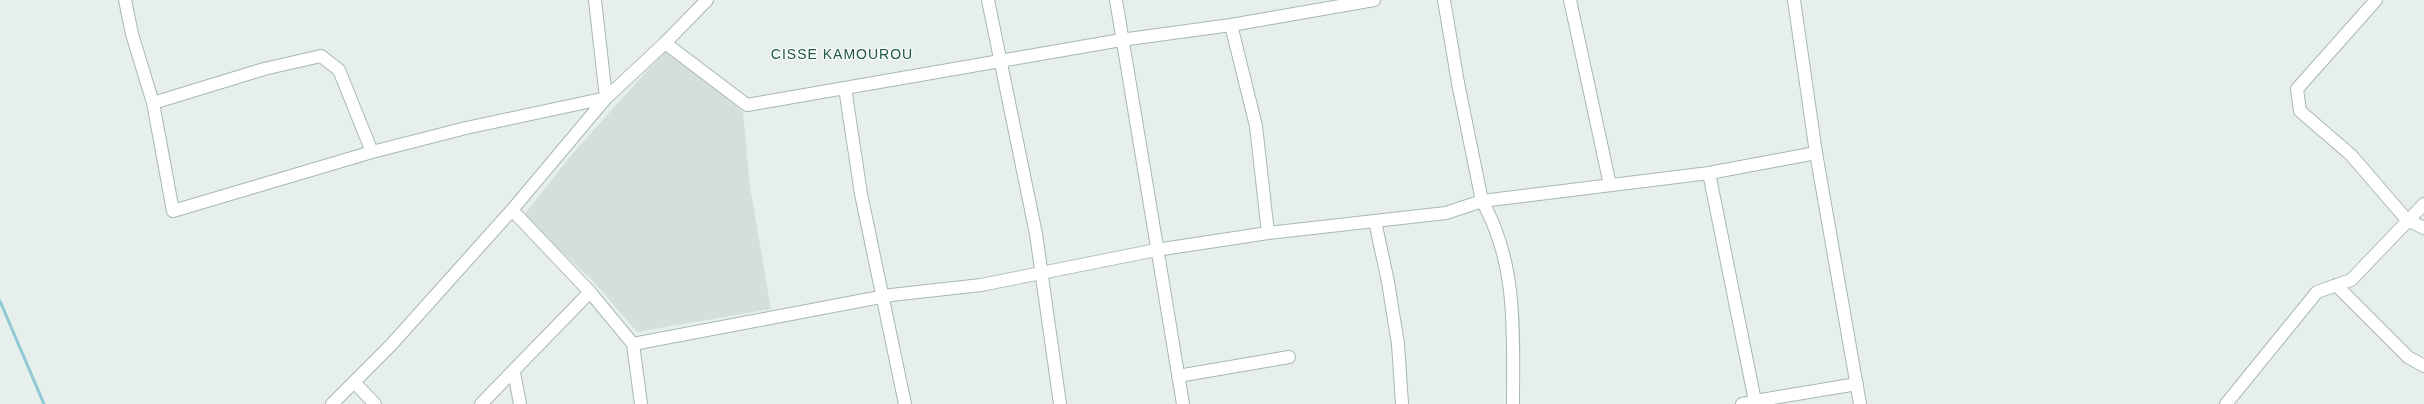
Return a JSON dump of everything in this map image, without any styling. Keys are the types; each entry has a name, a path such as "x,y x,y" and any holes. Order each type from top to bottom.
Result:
{"street":[{"path":"125,0 132,34 153,103 173,212 372,152 466,128 606,98"},
{"path":"595,0 606,98"},
{"path":"332,404 391,345 512,210 606,98 665,43 707,0"},
{"path":"988,0 1002,62 1036,234 1060,404"},
{"path":"1116,0 1156,250 1183,404"},
{"path":"665,43 746,105 1002,62 1122,40 1231,25 1374,0"},
{"path":"1444,0 1458,83 1482,201 1492,218 1505,253 1513,311 1513,404"},
{"path":"1570,0 1610,185"},
{"path":"1794,0 1816,153 1860,404"},
{"path":"2376,0 2298,89 2300,111 2351,155 2407,220 2424,228"},
{"path":"1231,25 1256,126 1268,232"},
{"path":"153,103 264,69 321,56 339,70 372,152"},
{"path":"845,88 861,194 881,297 905,404"},
{"path":"633,344 881,297 981,285 1156,250 1268,232 1446,213 1482,201 1709,172 1816,153"},
{"path":"1709,172 1755,401"},
{"path":"2226,404 2317,292 2351,280 2424,204"},
{"path":"512,210 590,292 633,344 641,404"},
{"path":"1375,221 1388,282 1398,344 1402,404"},
{"path":"2336,285 2408,357 2424,366"},
{"path":"481,404 514,372 590,292"},
{"path":"1178,376 1288,357"},
{"path":"514,372 520,404"},
{"path":"354,382 375,404"},
{"path":"1742,404 1856,384"}],"shaded area":[{"path":"665,51 695,69 743,112 750,187 771,309 637,332 592,280 523,216 574,152"}],"waterway":[{"path":"0,301 44,404"}],"district":[{"name":"CISSE KAMOUROU","path":"842,55"}]}
